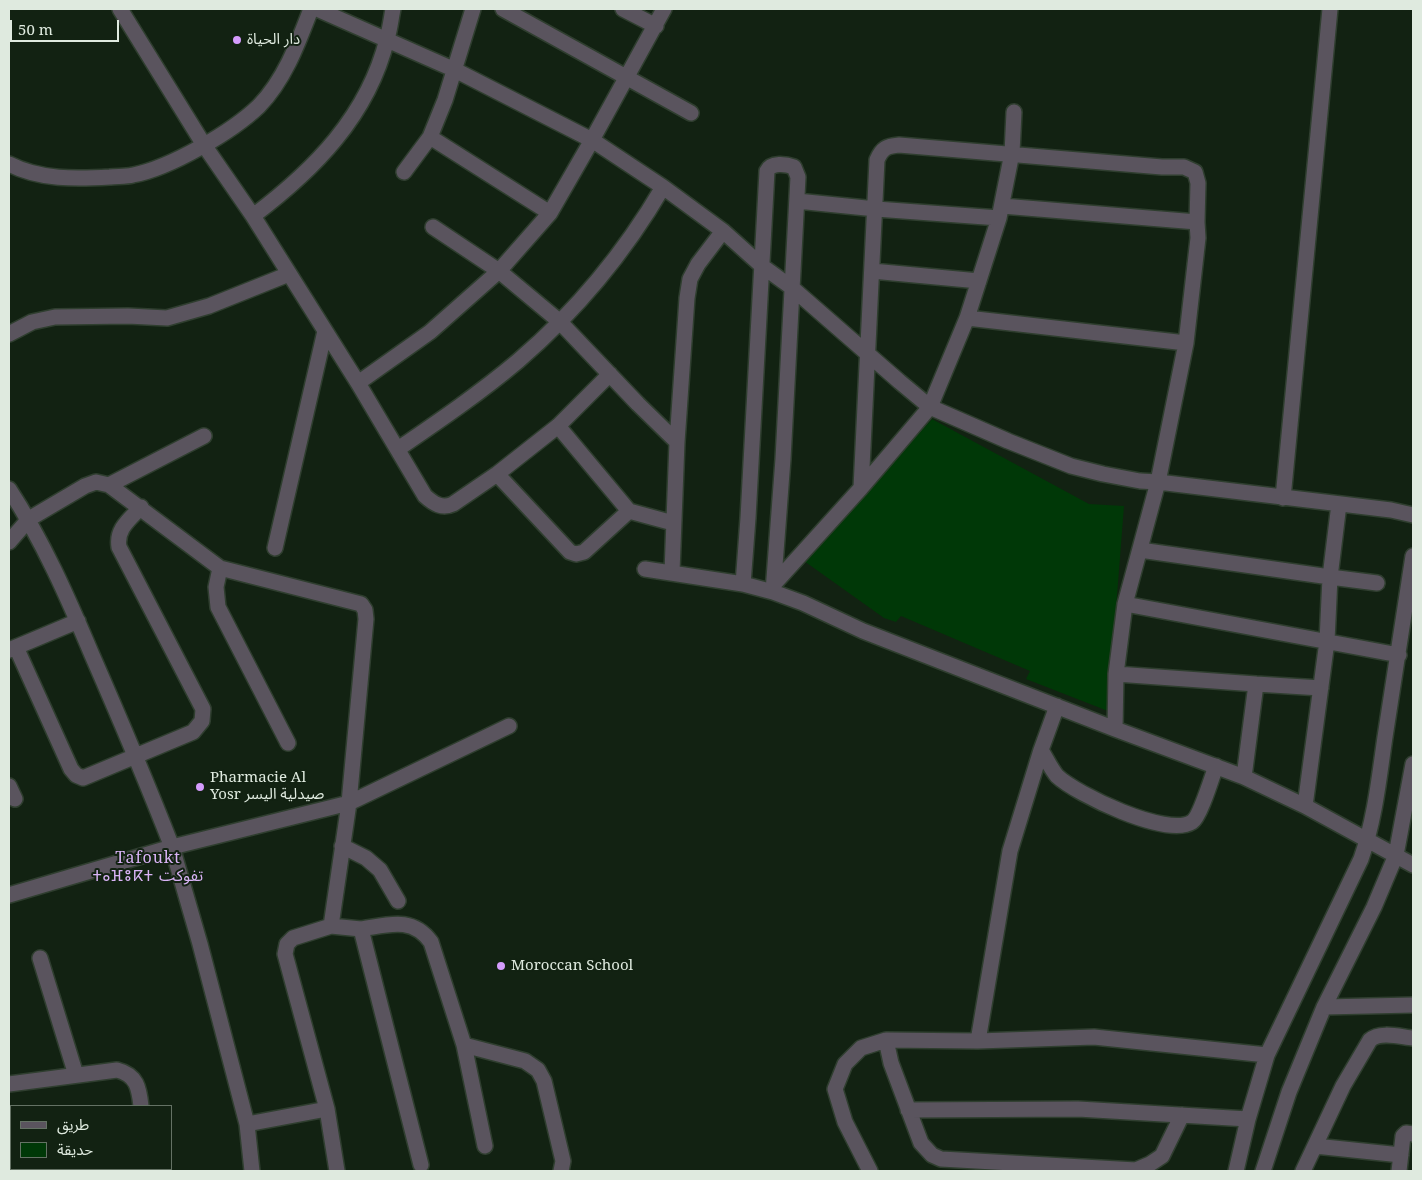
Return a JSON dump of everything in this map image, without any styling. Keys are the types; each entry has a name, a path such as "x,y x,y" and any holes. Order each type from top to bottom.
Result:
{"street":[{"path":"120,9 204,144 253,216 358,382 425,496 434,504 446,507 453,504 497,474 558,426 610,374"},
{"path":"9,164 16,168 62,179 133,175 164,165 230,131 259,105 278,81 296,49 311,9"},
{"path":"317,9 455,70 592,140 663,187 723,232 762,266 792,287 930,407 1071,466 1104,474 1140,481 1391,510 1413,515"},
{"path":"253,216 297,182 334,144 367,92 387,40 392,9"},
{"path":"404,172 430,138 455,70 472,9"},
{"path":"503,9 691,113"},
{"path":"623,9 656,26"},
{"path":"358,382 430,332 499,271 550,213 664,9"},
{"path":"1283,498 1330,9"},
{"path":"774,587 930,407 967,318 1001,212 1012,153 1014,112"},
{"path":"430,138 550,213"},
{"path":"861,488 877,160 881,150 887,146 899,145 1191,169 1196,174 1198,183 1198,238 1186,342 1158,482 1125,604 1116,674 1115,729"},
{"path":"743,584 768,167 772,165 794,167 798,177 774,587"},
{"path":"398,448 444,418 518,361 559,322 600,277 643,221 663,187"},
{"path":"796,201 876,209 1001,212 1197,222"},
{"path":"433,227 499,271 559,322 677,442"},
{"path":"672,572 677,442 687,298 690,279 698,264 723,232"},
{"path":"872,271 979,281"},
{"path":"9,334 32,322 54,317 128,316 167,318 209,306 289,274"},
{"path":"967,318 1186,342"},
{"path":"275,548 325,331"},
{"path":"558,426 629,511 673,523"},
{"path":"109,485 204,436"},
{"path":"497,474 570,552 576,554 584,552 629,511"},
{"path":"9,542 29,519 84,486 96,482 109,485 141,507 220,568 361,604 365,610 366,619 349,803 331,926"},
{"path":"9,489 29,519 78,621 136,754 172,847 247,1124 252,1171"},
{"path":"1305,806 1327,641 1330,577 1339,504"},
{"path":"78,621 12,648 71,769 76,774 83,778 136,754 193,732 202,721 203,709 119,547 118,537 121,529 141,507"},
{"path":"1140,550 1377,582"},
{"path":"1236,1171 1248,1119 1268,1055 1361,859 1368,840 1377,802 1413,556"},
{"path":"220,568 216,587 218,607 288,743"},
{"path":"645,569 774,587 863,631 1244,778 1305,806 1413,864"},
{"path":"1125,604 1399,655"},
{"path":"1116,674 1321,688"},
{"path":"1244,778 1256,684"},
{"path":"978,1041 1010,851 1041,750 1057,706"},
{"path":"9,895 172,847 349,803 509,726"},
{"path":"1041,750 1056,774 1064,781 1135,817 1164,825 1186,824 1194,820 1216,766"},
{"path":"1262,1171 1289,1092 1324,1007 1374,907 1396,855 1412,783 1413,764"},
{"path":"342,846 366,858 380,870 398,901"},
{"path":"338,1171 327,1110 285,954 287,944 293,938 331,926 361,929 392,924 410,925 424,933 431,942 464,1045 485,1146"},
{"path":"361,929 421,1165"},
{"path":"40,958 76,1075"},
{"path":"1324,1007 1413,1005"},
{"path":"1303,1171 1343,1086 1372,1038 1382,1035 1413,1038"},
{"path":"870,1171 846,1122 836,1089 845,1064 861,1048 886,1040 978,1041 1094,1037 1268,1055"},
{"path":"886,1040 891,1063 921,1143 932,1155 941,1159 1136,1170 1162,1156 1182,1115"},
{"path":"464,1045 525,1061 538,1070 544,1081 563,1162 561,1171"},
{"path":"10,1080 117,1070 125,1072 134,1079 139,1090 141,1105"},
{"path":"908,1110 1078,1109 1248,1119"},
{"path":"247,1124 327,1110"},
{"path":"1399,1171 1404,1135 1413,1134"},
{"path":"1315,1146 1401,1154"}],"green space":[{"path":"932,419 1089,504 1124,506 1108,711 1026,679 1030,671 901,616 896,622 884,618 804,561"}],"place":[{"name":"دار الحياة","path":"237,40"},
{"name":"Pharmacie Al Yosr صيدلية اليسر","path":"200,787"},
{"name":"Moroccan School","path":"501,966"}],"district":[{"name":"Tafoukt ⵜⴰⴼⵓⴽⵜ تفوكت","path":"148,867"}]}
